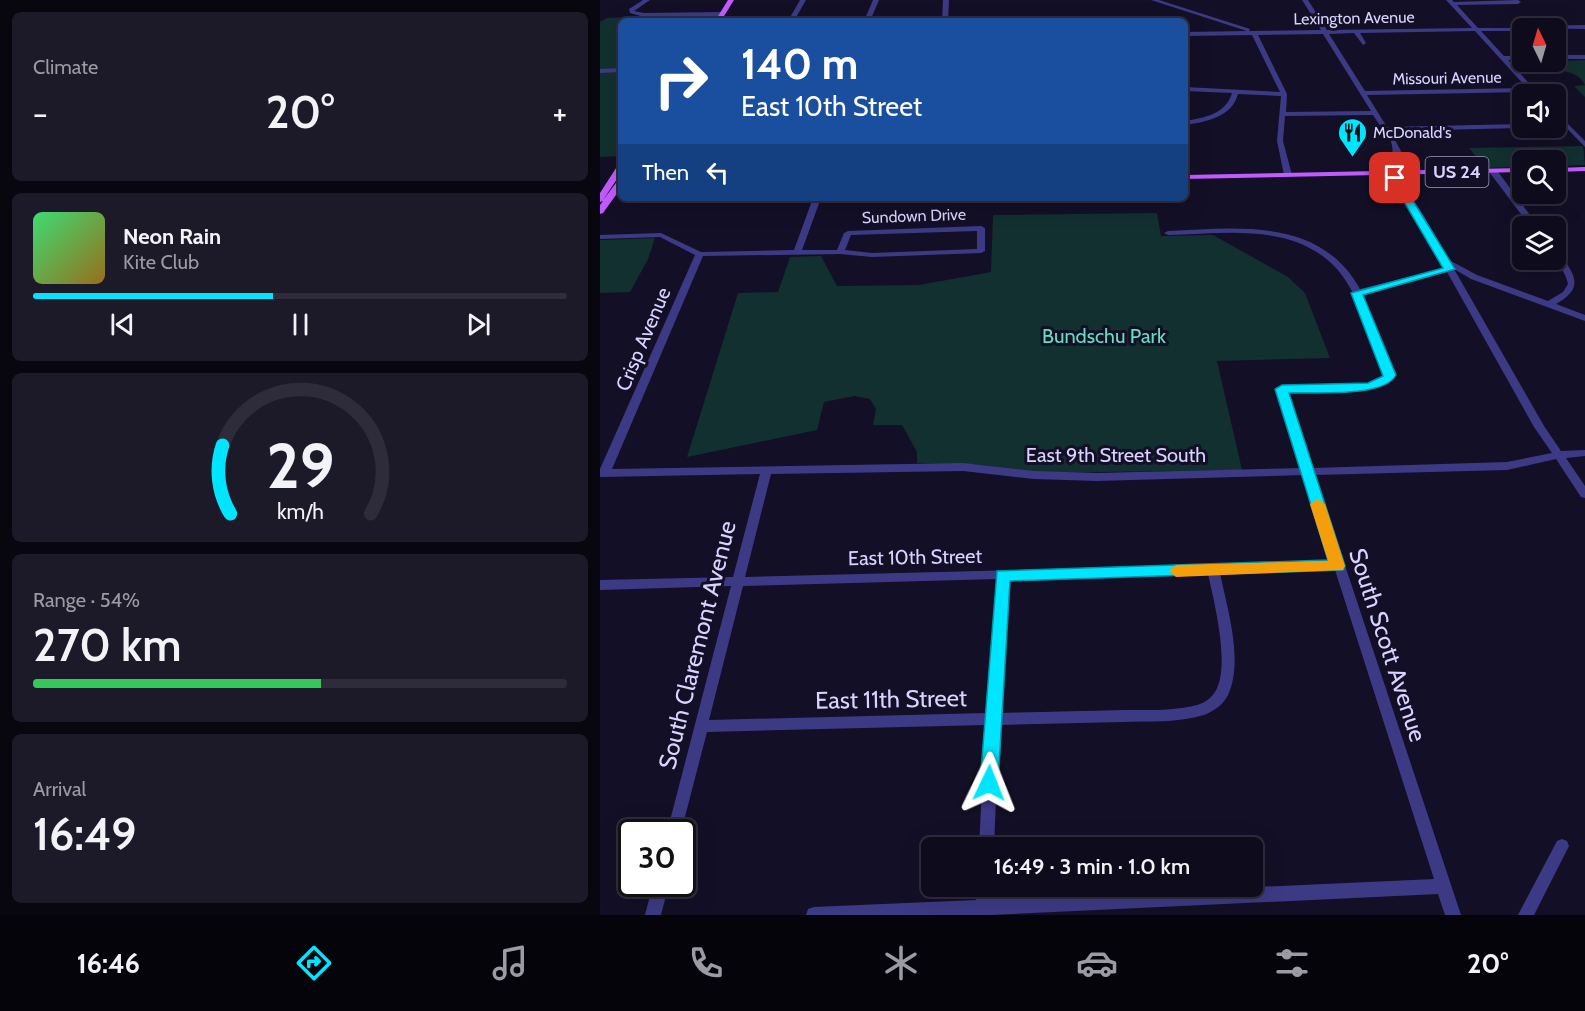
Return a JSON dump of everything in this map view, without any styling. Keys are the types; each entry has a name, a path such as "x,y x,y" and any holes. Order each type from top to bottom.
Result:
{"main road":[{"path":"720,18 731,0"},
{"path":"1566,170 1585,169"},
{"name":"US 24","path":"1188,177 1512,170"},
{"path":"602,205 613,187"},
{"path":"602,205 613,187"}],"street":[{"path":"647,0 631,10 644,15 722,14"},
{"path":"793,18 802,0"},
{"path":"868,18 876,0"},
{"path":"945,18 946,0"},
{"path":"1154,0 1254,33 1284,94 1280,141 1288,175"},
{"path":"1305,0 1383,129 1396,146 1398,151 1391,173 1448,266 1539,427 1560,454 1585,494"},
{"path":"1450,2 1518,2"},
{"path":"1450,2 1526,84"},
{"path":"1566,27 1585,27"},
{"name":"Lexington Avenue","path":"1188,34 1512,29"},
{"path":"1356,32 1363,43"},
{"path":"1566,57 1585,57"},
{"path":"1502,58 1512,58"},
{"path":"600,71 618,70"},
{"path":"1188,89 1284,94"},
{"name":"Missouri Avenue","path":"1362,93 1512,92"},
{"path":"1188,122 1223,111 1232,104 1235,93"},
{"path":"1282,114 1374,113"},
{"path":"1566,125 1585,145"},
{"path":"1383,129 1512,126"},
{"path":"1493,171 1527,216"},
{"path":"797,253 816,201"},
{"name":"Sundown Drive","path":"700,254 840,252 872,255 981,251 981,228 848,233 840,252"},
{"path":"1168,233 1259,232 1280,235 1311,247 1331,259 1347,274 1356,293 1448,266 1585,318"},
{"path":"600,237 661,235 700,254"},
{"name":"Crisp Avenue","path":"602,472 700,254"},
{"path":"1548,305 1569,294 1573,286 1571,276 1566,269"},
{"name":"South Scott Avenue","path":"1356,293 1389,375 1383,382 1370,387 1282,389 1454,915"},
{"name":"East 9th Street South","path":"602,472 648,474 963,467 1034,475 1097,477 1507,466 1560,454 1585,453"},
{"name":"South Claremont Avenue","path":"677,819 767,470"},
{"name":"East 10th Street","path":"600,585 1338,566"},
{"name":"East 11th Street","path":"702,726 1164,715 1196,711 1213,704 1225,687 1228,659 1213,570"},
{"path":"987,837 992,719 1003,575"},
{"path":"1527,915 1563,846"},
{"path":"814,915 983,911 1444,886"},
{"path":"653,915 658,897"}],"green space":[{"path":"652,16 650,18 618,18 618,69 600,69 600,22 607,18"},
{"path":"1585,60 1585,85 1576,76 1566,72 1566,61"},
{"path":"600,72 618,72 618,156 600,157"},
{"path":"1585,85 1585,97 1574,86"},
{"path":"1583,146 1585,165 1566,166 1566,150 1512,150 1512,167 1485,168 1469,148"},
{"name":"Bundschu Park","path":"1157,213 1161,236 1213,235 1288,277 1305,293 1330,358 1217,361 1242,470 1033,473 983,465 917,463 917,452 902,425 873,425 876,409 870,399 855,396 824,402 817,430 687,457 738,293 778,292 790,257 821,256 837,286 919,285 991,272 993,215"},
{"path":"655,238 648,259 630,292 600,293 600,240"}],"slow traffic":[{"path":"1176,571 1338,566 1318,504"}],"place":[{"name":"McDonald's","path":"1352,158"}],"route":[{"path":"989,783 1003,575 1338,566 1282,389 1370,387 1388,379 1389,375 1382,356 1356,293 1450,269 1395,178"}]}
